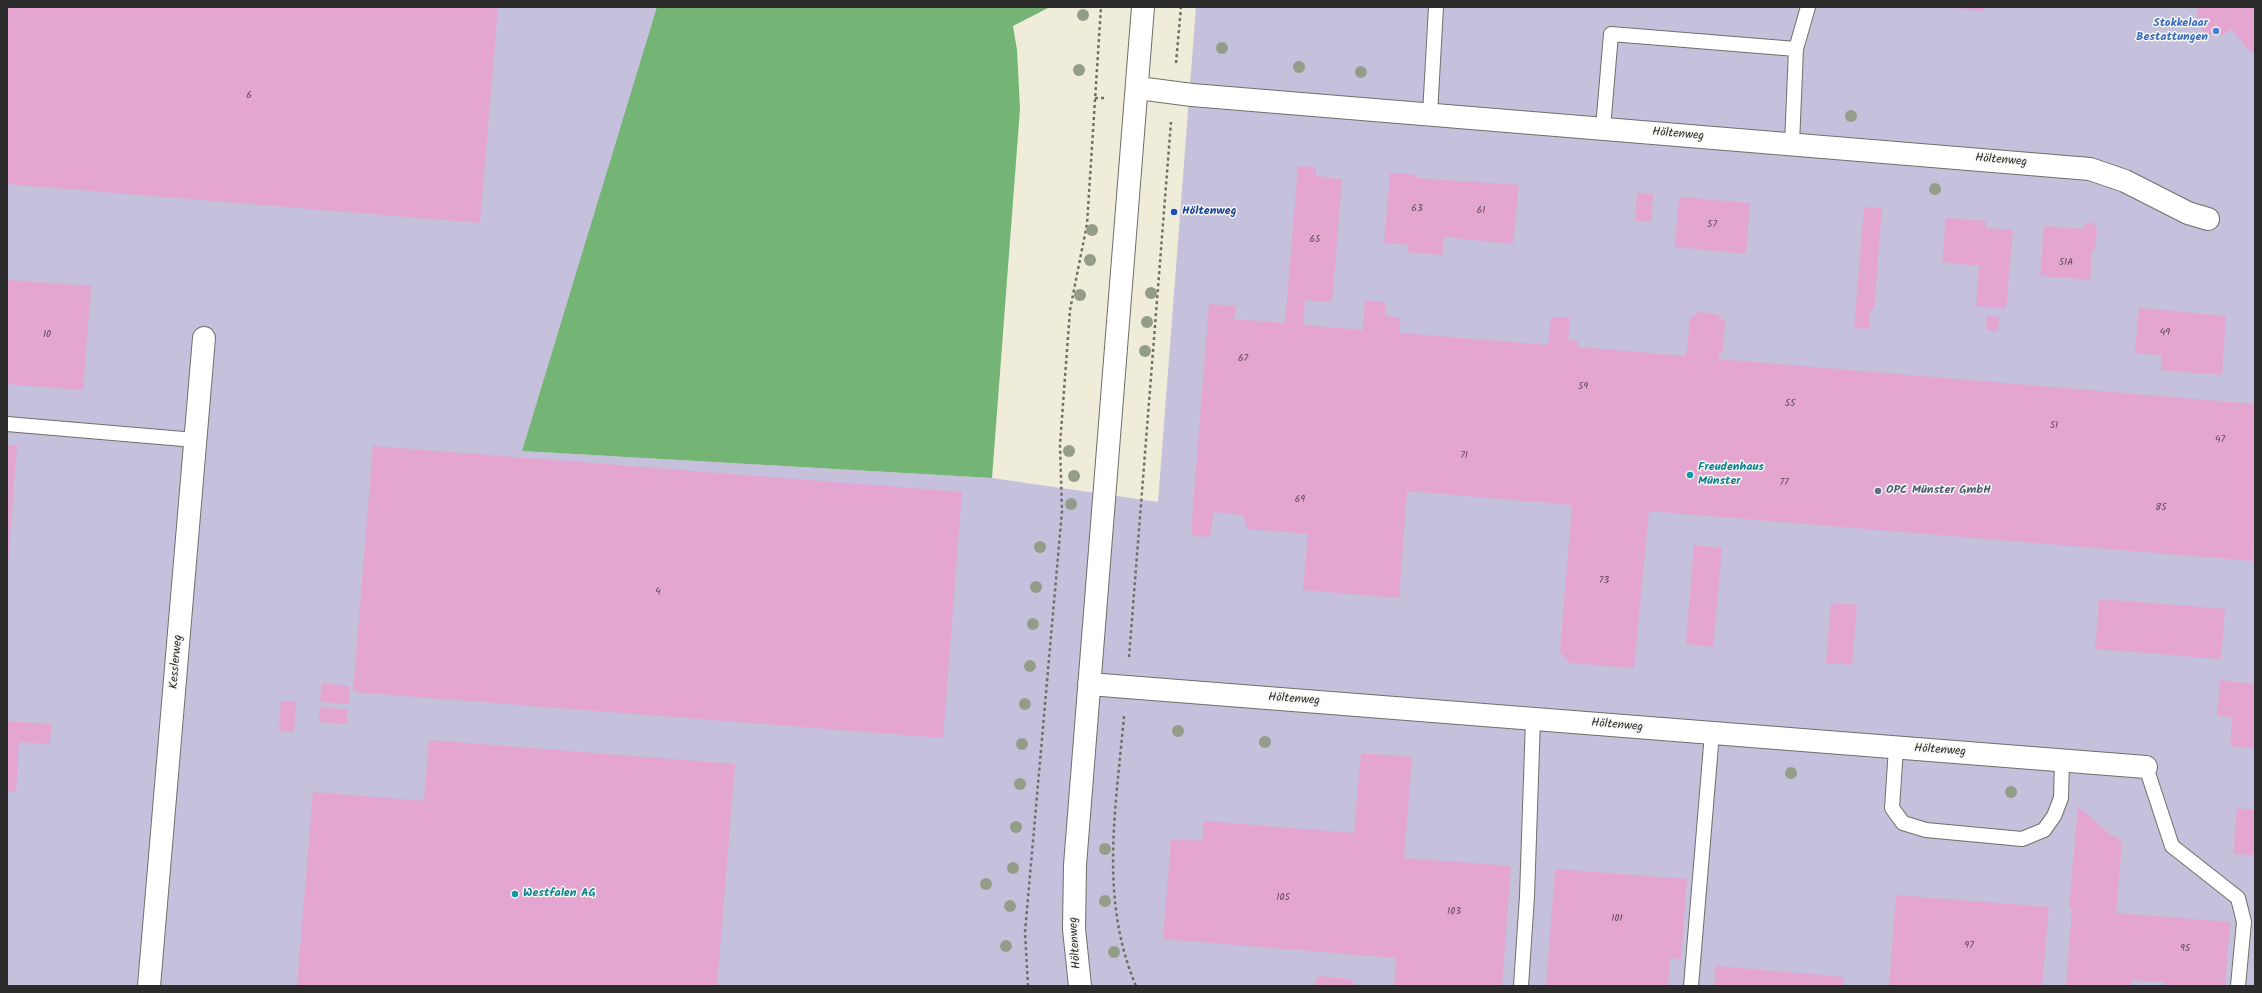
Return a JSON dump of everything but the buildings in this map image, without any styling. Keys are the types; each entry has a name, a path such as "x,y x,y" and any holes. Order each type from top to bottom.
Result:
{"street":[{"name":"Höltenweg","path":"1080,986 1074,929 1074,894 1088,684 1138,88 1143,7"},
{"name":"Höltenweg","path":"1138,88 1174,93 2090,169 2125,181 2188,213 2208,219"},
{"name":"Kesslerweg","path":"149,986 204,338"},
{"name":"Höltenweg","path":"1088,684 2146,767"}],"lane":[{"path":"1430,114 1436,7"},
{"path":"1792,144 1796,49 1808,7"},
{"path":"1602,128 1611,34 1796,49"},
{"path":"7,424 195,440"},
{"path":"1521,986 1527,896 1533,719"},
{"path":"1691,986 1712,733"},
{"path":"1896,748 1892,808 1903,823 1926,830 2022,839 2044,830 2054,816 2061,798 2062,761"},
{"path":"2146,767 2172,846 2238,898 2244,922 2238,986"}],"path":[{"path":"1028,986 1026,932 1062,511 1061,425 1070,310 1087,224 1101,7"},
{"path":"1136,986 1126,963 1118,934 1113,899 1115,826 1181,7"}],"shaded area":[{"path":"7,7 659,7 522,451 992,478 1158,502 1196,7 2255,7 2255,986 7,986"}],"green space":[{"path":"657,7 1050,7 1013,26 1017,50 1020,109 992,478 522,451"}],"place":[{"name":"Stokkelaar Bestattungen","path":"2216,31"},
{"name":"Höltenweg","path":"1174,212"},
{"name":"Freudenhaus Münster","path":"1690,475"},
{"name":"OPC Münster GmbH","path":"1878,491"},
{"name":"Westfalen AG","path":"515,894"}]}
